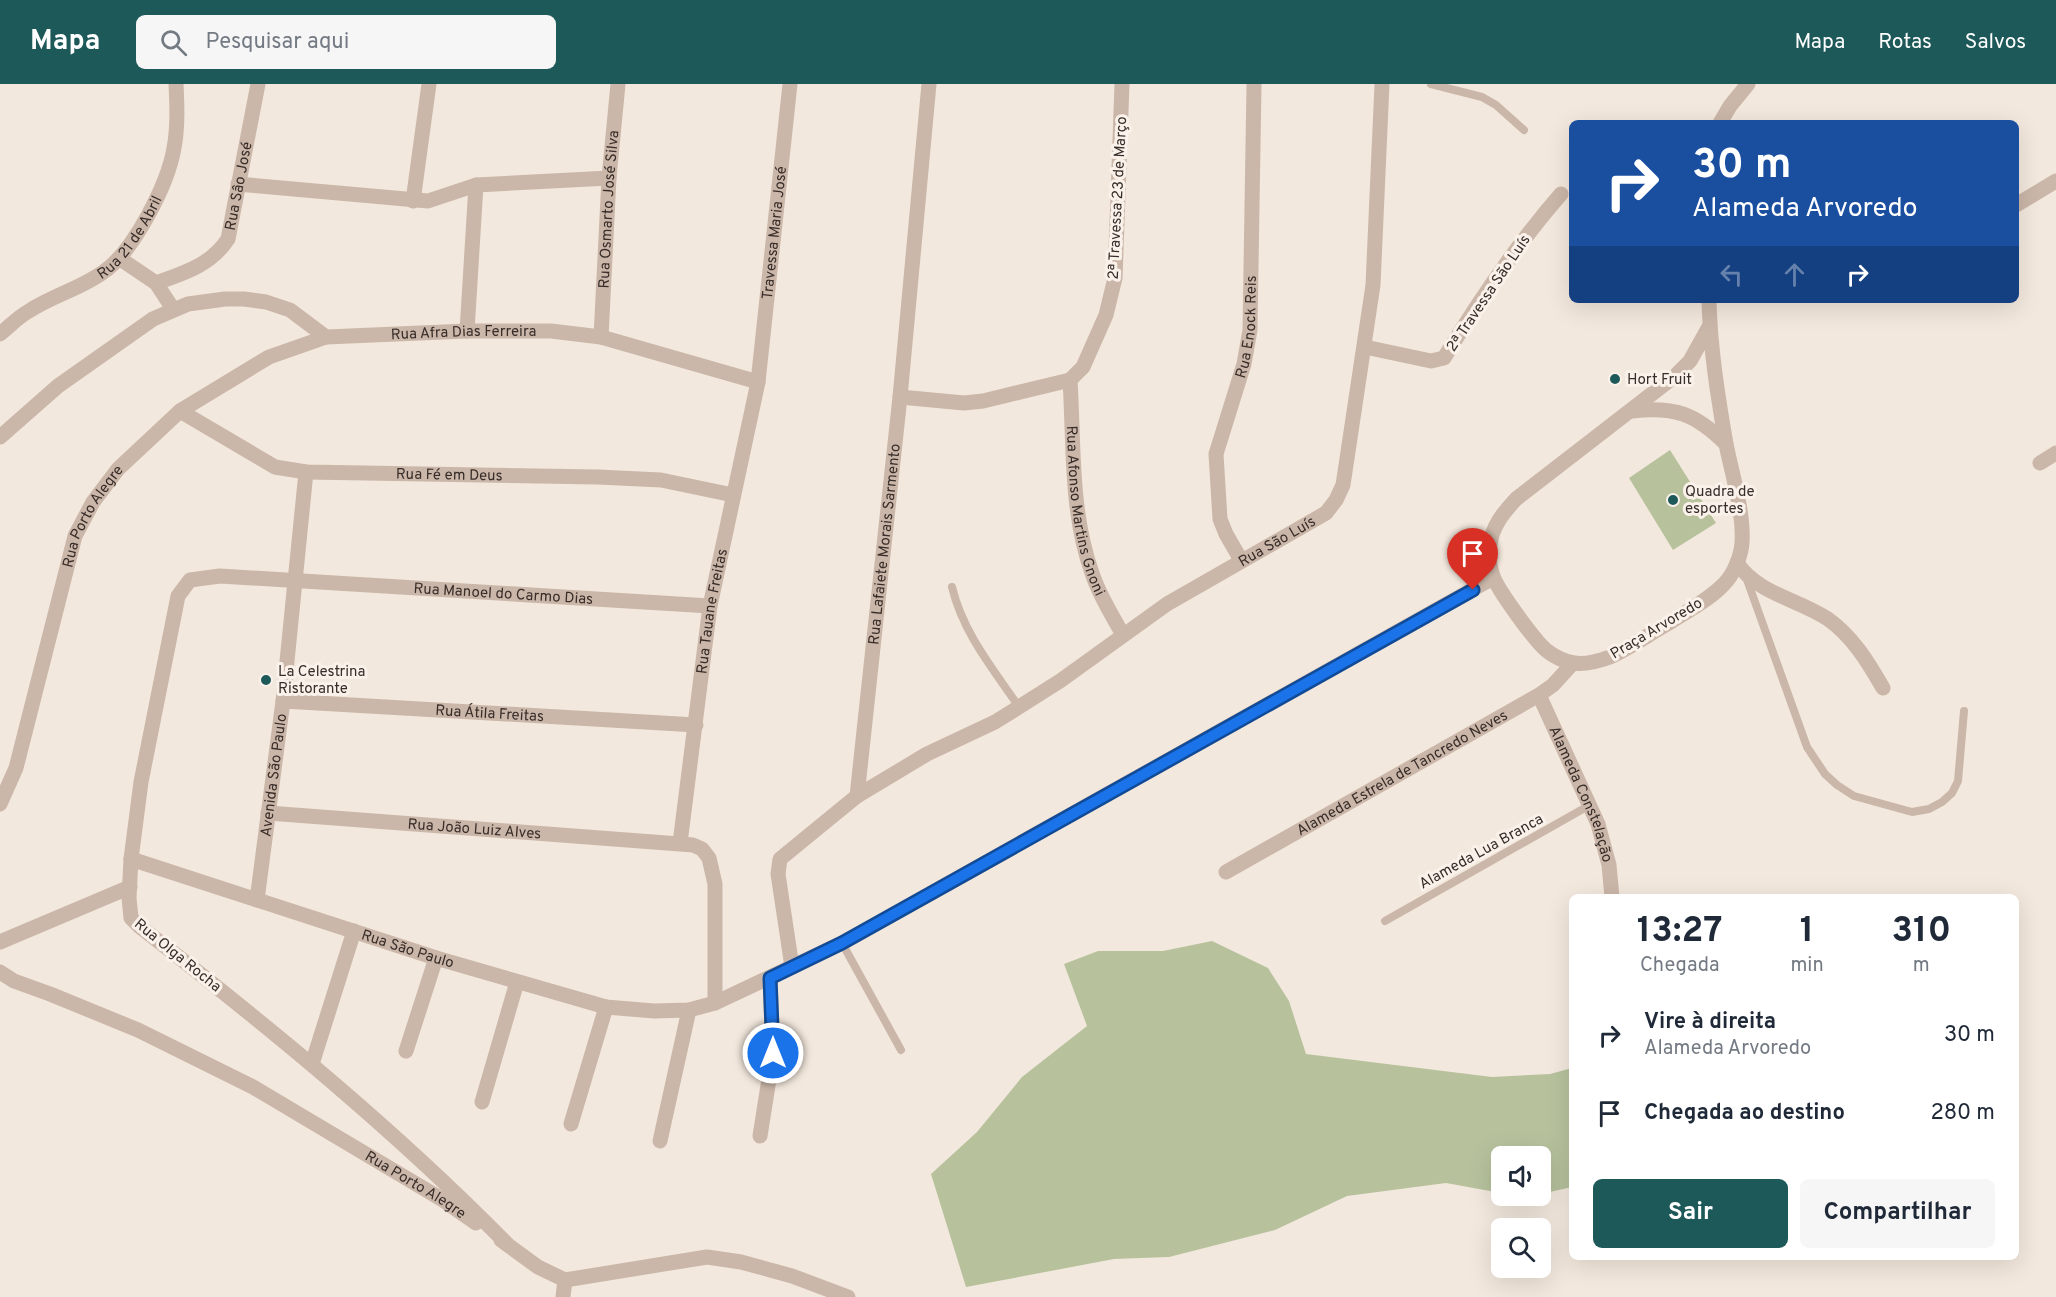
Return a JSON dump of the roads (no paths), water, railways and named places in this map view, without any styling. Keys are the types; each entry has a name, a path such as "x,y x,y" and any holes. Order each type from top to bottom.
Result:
{"street":[{"name":"Rua 21 de Abril","path":"0,334 27,312 86,282 120,258 148,216 165,178 174,148 177,111 176,84"},
{"name":"Rua Sâo José","path":"156,283 199,267 221,250 232,229 238,184 258,84"},
{"path":"413,201 429,84"},
{"name":"Rua Osmarto José Silva","path":"601,337 609,178 618,84"},
{"name":"Travessa Maria José","path":"758,382 790,84"},
{"name":"Rua Lafaiete Morais Sarmento","path":"857,796 900,397 929,84"},
{"name":"2ª Travessa 23 de Março","path":"1070,380 1083,367 1106,315 1115,279 1122,84"},
{"name":"Rua Enock Reis","path":"1241,560 1220,519 1216,454 1244,364 1250,330 1254,84"},
{"name":"Rua São Luís","path":"857,796 927,754 995,722 1060,681 1167,604 1326,513 1336,500 1343,485 1373,285 1382,84"},
{"path":"1722,120 1748,84"},
{"path":"238,184 428,201 446,197 476,185 609,178"},
{"path":"2019,203 2056,181"},
{"path":"467,331 476,185"},
{"name":"2ª Travessa São Luís","path":"1365,347 1431,361 1444,358 1487,291 1538,221 1561,194"},
{"path":"120,258 156,283 173,309"},
{"path":"0,437 11,430 58,386 137,329 173,309 214,300 244,299 266,302 290,310 326,337"},
{"name":"Praça Arvoredo","path":"1573,663 1587,663 1608,658 1629,647 1703,601 1741,569 1741,520 1726,444 1710,326 1709,303"},
{"path":"1573,663 1560,659 1546,650 1493,578 1490,545 1494,530 1501,515 1522,493 1656,392 1690,361 1710,326"},
{"name":"Rua Afra Dias Ferreira","path":"326,337 467,331 551,331 601,337 758,382"},
{"name":"Rua Porto Alegre","path":"2,797 16,768 75,536 93,502 118,469 180,411 269,357 326,337"},
{"path":"900,397 964,403 983,401 1070,380"},
{"name":"Rua Afonso Martins Gnoni","path":"1070,380 1078,514 1084,546 1100,593 1123,635"},
{"name":"Rua Tauane Freitas","path":"680,843 710,606 758,382"},
{"path":"1630,411 1652,408 1671,410 1693,418 1710,428 1726,444"},
{"name":"Rua Fé em Deus","path":"180,411 275,467 306,472 661,480 733,495"},
{"path":"2040,463 2056,453"},
{"name":"Avenida São Paulo","path":"257,900 283,702 306,472"},
{"path":"1741,569 1756,583 1826,618 1842,631 1856,646 1883,688"},
{"name":"Rua Olga Rocha","path":"296,580 220,576 190,580 178,596 141,782 131,859 131,918 312,1064 448,1184 508,1245"},
{"name":"Rua São Paulo","path":"131,859 436,958 606,1007 654,1011 689,1010 714,1003 842,943 1493,578"},
{"name":"Rua Manoel do Carmo Dias","path":"296,580 710,606"},
{"name":"Alameda Estrela de Tancredo Neves","path":"1226,872 1539,695 1553,685 1573,663"},
{"name":"Alameda Constelação","path":"1539,695 1591,804 1609,865 1612,894"},
{"name":"Rua Átila Freitas","path":"283,702 696,725"},
{"path":"792,967 778,874 780,859 857,796"},
{"name":"Rua João Luiz Alves","path":"268,813 680,843 702,849 709,858 715,884 714,1003"},
{"path":"0,942 130,887"},
{"path":"312,1064 354,931"},
{"path":"406,1051 436,958"},
{"name":"Rua Porto Alegre","path":"0,972 14,981 138,1030 253,1087 443,1200 538,1267 565,1280"},
{"path":"760,1136 773,1053 770,978"},
{"path":"483,1102 517,982"},
{"path":"572,1124 606,1007"},
{"path":"660,1141 689,1010"},
{"path":"563,1297 565,1280 707,1257 760,1267 848,1297"}],"lane":[{"path":"1431,84 1482,97 1496,105 1524,130"},
{"path":"1741,569 1807,747 1825,774 1854,796 1912,812 1929,809 1942,802 1952,793 1958,781 1964,711"},
{"path":"952,587 960,616 971,636 1019,707"},
{"name":"Alameda Lua Branca","path":"1384,921 1591,804"},
{"path":"842,943 901,1050"}],"place":[{"name":"Hort Fruit","path":"1615,379"},
{"name":"Quadra de esportes","path":"1673,500"},
{"name":"La Celestrina Ristorante","path":"266,680"}]}
